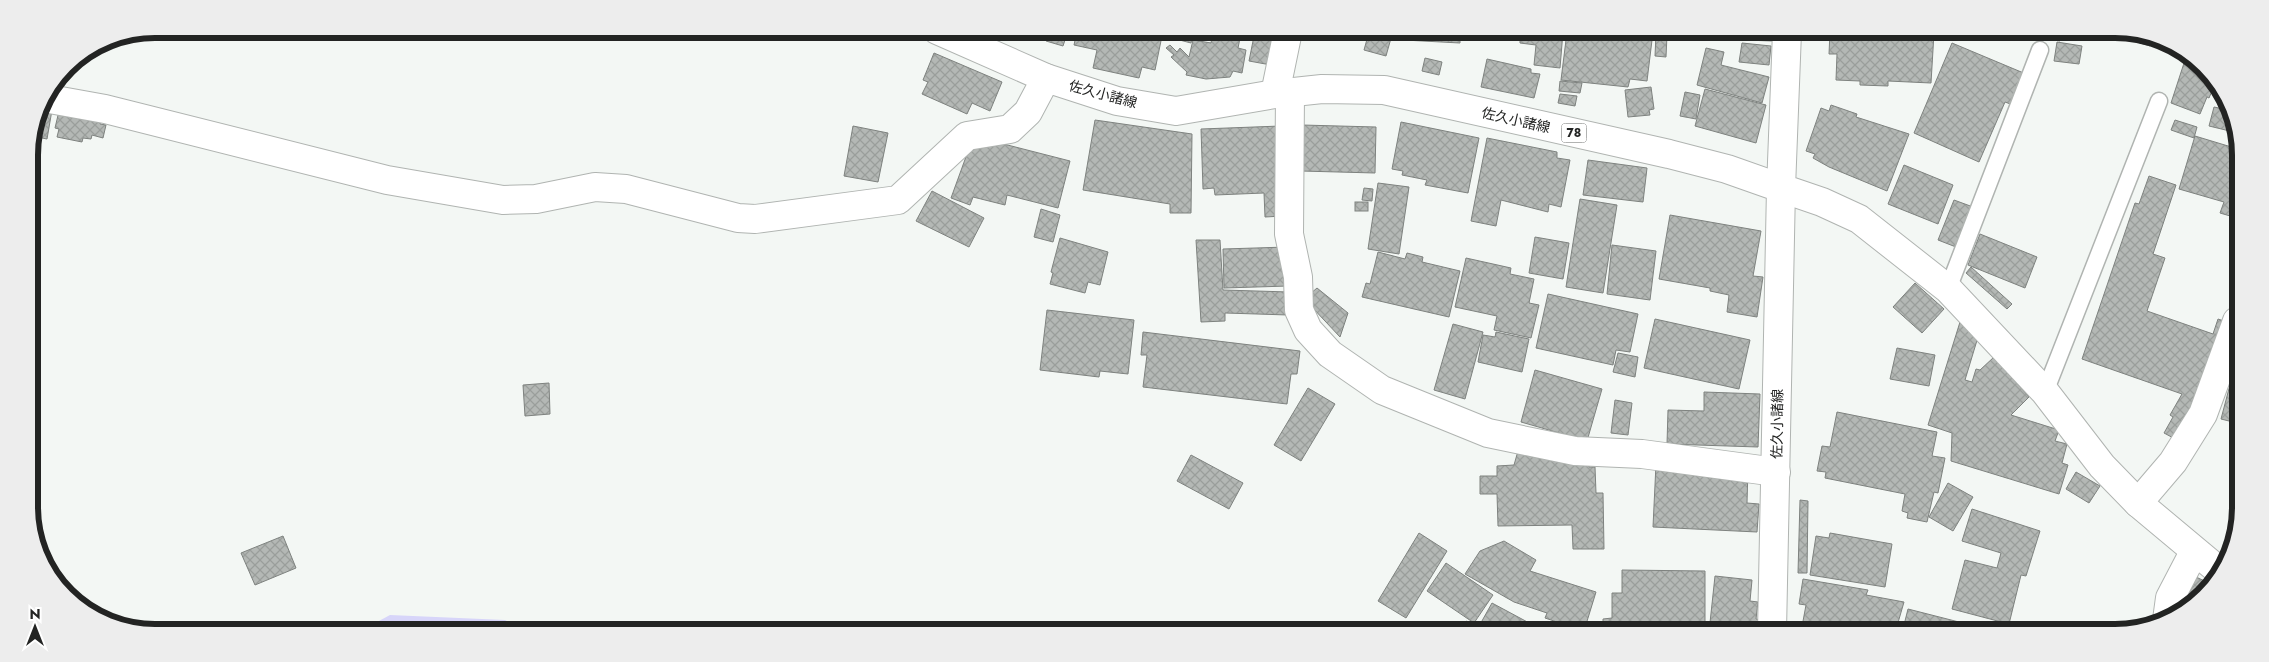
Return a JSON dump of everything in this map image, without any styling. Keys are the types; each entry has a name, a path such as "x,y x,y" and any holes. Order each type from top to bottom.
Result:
{"street":[{"name":"佐久小諸線","path":"955,38 1046,78 1117,100 1176,111 1282,93 1322,89 1384,90 1698,161 1781,188 1772,624"},
{"path":"1287,38 1282,93 1290,234 1298,277 1300,310 1308,330 1330,354 1382,390 1488,433 1576,451 1642,454 1776,472"},
{"path":"1788,38 1781,188 1822,202 1859,219 1948,289 2045,392 2102,466 2138,503 2194,552 2215,567"},
{"path":"52,99 105,109 387,180 503,200 536,199 595,186 626,189 738,218 755,219 898,200 967,136 1010,129 1028,112 1046,78"},
{"path":"2138,503 2172,462 2203,414 2232,335"},
{"path":"2168,611 2170,598 2194,552"}],"lane":[{"path":"1948,289 2040,50"},
{"path":"2045,392 2159,100"}],"water":[{"path":"390,615 505,620 512,624 373,624"}],"building":[{"path":"1047,38 1066,38 1063,46 1046,41"},
{"path":"1076,38 1162,38 1155,70 1142,67 1139,78 1093,68 1097,50 1074,45"},
{"path":"1172,38 1192,38 1191,43"},
{"path":"1212,38 1240,38 1238,48 1246,50 1242,73 1233,71 1230,77 1206,79 1186,75 1187,72 1171,57 1174,55 1166,48 1170,45 1177,52 1180,48 1189,57 1193,40 1211,43"},
{"path":"1254,38 1277,38 1271,65 1249,61"},
{"path":"1367,38 1391,38 1386,56 1364,50"},
{"path":"1404,38 1460,38 1460,43 1404,40"},
{"path":"1500,38 1562,38 1560,68 1534,65 1536,45 1520,43 1520,40"},
{"path":"1566,38 1652,38 1647,81 1630,79 1628,87 1561,80"},
{"path":"1656,38 1667,38 1666,57 1655,56"},
{"path":"1772,38 1772,41 1718,39"},
{"path":"1830,38 1934,38 1931,83 1888,81 1888,86 1860,85 1860,81 1836,80 1837,54 1829,54"},
{"path":"2048,38 2061,38 2060,41"},
{"path":"2126,39 2151,44 2150,46"},
{"path":"2057,42 2082,46 2079,64 2054,61"},
{"path":"1742,43 1771,46 1769,65 1739,62"},
{"path":"1952,43 2026,74 2013,105 2005,102 1979,162 1914,133"},
{"path":"1706,48 1724,52 1721,65 1769,77 1762,103 1697,85"},
{"path":"934,53 1002,82 990,111 972,103 967,114 922,94 928,82 923,80"},
{"path":"1425,58 1442,62 1439,75 1422,71"},
{"path":"1487,59 1531,69 1531,73 1540,74 1534,98 1481,87"},
{"path":"2185,61 2202,77 2212,90 2209,98 2207,97 2200,114 2171,103"},
{"path":"1560,81 1582,83 1580,93 1559,91"},
{"path":"1651,87 1654,109 1649,110 1650,115 1628,117 1625,90"},
{"path":"1705,89 1766,105 1756,143 1695,126"},
{"path":"1685,92 1700,95 1696,119 1680,116"},
{"path":"1560,94 1577,96 1575,106 1558,103"},
{"path":"1831,105 1857,114 1856,117 1909,134 1887,191 1829,167 1813,158 1815,154 1806,151 1821,108 1829,111"},
{"path":"2214,107 2221,109 2229,131 2209,126"},
{"path":"47,109 52,110 47,139 40,138"},
{"path":"59,111 101,119 100,124 106,125 103,138 92,135 91,139 83,138 82,142 57,137 59,129 55,128"},
{"path":"1095,120 1192,134 1191,213 1170,213 1170,204 1083,190"},
{"path":"2175,120 2197,127 2194,138 2171,130"},
{"path":"1401,122 1479,138 1468,193 1425,185 1427,180 1402,175 1403,171 1392,169"},
{"path":"1302,125 1376,127 1375,173 1301,171"},
{"path":"853,126 888,133 878,182 844,176"},
{"path":"1281,126 1283,216 1265,217 1264,193 1215,195 1214,188 1203,189 1201,129"},
{"path":"2195,136 2231,147 2232,217 2220,213 2224,202 2179,189"},
{"path":"1487,138 1557,152 1557,158 1570,160 1561,207 1549,204 1548,212 1501,200 1496,226 1471,221"},
{"path":"988,140 1070,161 1058,208 1007,195 1005,205 973,197 970,205 951,198 967,154"},
{"path":"1588,160 1647,168 1643,202 1583,195"},
{"path":"1904,165 1953,185 1938,224 1888,204"},
{"path":"2149,176 2176,185 2153,254 2165,258 2147,311 2213,334 2218,319 2232,324 2179,441 2164,433 2173,417 2170,415 2182,394 2082,359 2135,203 2139,204"},
{"path":"1378,183 1409,187 1399,254 1368,249"},
{"path":"1364,188 1373,189 1372,201 1362,200"},
{"path":"932,191 984,218 969,247 916,221"},
{"path":"1580,199 1617,205 1603,293 1566,287"},
{"path":"1954,200 1973,207 1956,247 1938,240"},
{"path":"1355,202 1368,202 1368,211 1355,211"},
{"path":"1041,209 1060,215 1053,242 1034,237"},
{"path":"1670,215 1761,231 1753,276 1763,277 1757,317 1727,312 1729,295 1710,291 1710,288 1659,279"},
{"path":"1980,234 2037,257 2025,288 1968,265"},
{"path":"1535,237 1569,243 1563,279 1529,273"},
{"path":"1060,238 1108,252 1100,285 1088,282 1085,293 1050,284 1053,273 1051,272"},
{"path":"1196,240 1220,240 1223,290 1289,292 1288,315 1225,313 1225,321 1201,322"},
{"path":"1612,245 1656,251 1650,300 1607,294"},
{"path":"1287,247 1288,286 1224,288 1223,249"},
{"path":"1378,252 1405,259 1407,253 1423,257 1422,262 1460,271 1449,317 1362,297 1366,283 1370,284"},
{"path":"1466,258 1511,268 1510,274 1534,279 1529,303 1539,305 1531,338 1494,330 1497,316 1455,307"},
{"path":"1971,267 2012,304 2007,309 1966,273"},
{"path":"1915,283 1944,309 1922,333 1893,307"},
{"path":"1317,288 1348,313 1340,337 1310,305 1310,294"},
{"path":"1548,294 1638,314 1630,352 1616,350 1613,365 1536,348"},
{"path":"1047,310 1134,320 1128,374 1100,371 1099,377 1040,370"},
{"path":"1655,319 1750,340 1739,389 1644,368"},
{"path":"1960,322 1978,337 1965,380 1972,382 1976,369 1980,370 1994,357 2029,397 2011,415 2059,430 2055,441 2067,444 2062,463 2068,465 2059,494 1951,461 1952,433 1928,425"},
{"path":"1453,324 1483,332 1465,399 1434,390"},
{"path":"1143,332 1300,351 1297,374 1291,374 1287,404 1143,387 1147,355 1141,355"},
{"path":"1496,332 1529,339 1522,372 1478,362 1483,335 1495,337"},
{"path":"1897,348 1935,355 1929,386 1890,379"},
{"path":"1618,353 1638,357 1635,377 1613,372"},
{"path":"1535,370 1602,389 1587,441 1521,422"},
{"path":"2231,381 2232,381 2232,422 2221,419"},
{"path":"549,383 550,414 525,416 523,385"},
{"path":"1308,388 1335,404 1301,461 1274,445"},
{"path":"1704,392 1760,394 1758,447 1667,444 1668,410 1704,411"},
{"path":"1615,400 1632,403 1628,435 1611,433"},
{"path":"1837,412 1937,432 1932,456 1945,458 1938,493 1934,492 1927,522 1907,518 1908,513 1902,511 1905,494 1825,478 1826,472 1817,471 1822,446 1830,447"},
{"path":"1520,444 1589,464 1589,467 1595,467 1596,493 1603,493 1604,549 1573,549 1572,525 1498,526 1497,494 1480,494 1480,476 1497,476 1497,466 1514,465"},
{"path":"1191,455 1243,483 1229,509 1177,481"},
{"path":"1656,464 1748,469 1747,503 1759,504 1757,532 1653,527"},
{"path":"2076,472 2100,486 2089,503 2066,489"},
{"path":"1948,483 1973,497 1953,531 1929,517"},
{"path":"1800,500 1808,501 1807,573 1798,573"},
{"path":"1972,509 2040,531 2026,576 2021,575 2009,624 1952,609 1965,560 1997,568 2001,553 1962,541"},
{"path":"1419,533 1447,551 1406,618 1378,601"},
{"path":"1830,533 1892,544 1885,587 1810,575 1816,536 1829,538"},
{"path":"283,536 296,568 255,585 241,553"},
{"path":"1504,541 1536,560 1530,571 1596,592 1586,624 1563,624 1545,618 1547,613 1514,602 1465,574 1480,551"},
{"path":"1446,563 1493,595 1474,623 1427,591"},
{"path":"1622,570 1705,571 1705,624 1603,624 1603,619 1612,618 1612,593 1622,593"},
{"path":"1715,576 1752,580 1750,601 1758,602 1756,619 1760,620 1760,624 1710,624"},
{"path":"2196,577 2205,581 2192,595 2187,599"},
{"path":"1803,579 1868,590 1866,595 1904,602 1898,624 1802,624 1806,605 1799,604"},
{"path":"1492,603 1531,624 1480,624"},
{"path":"1908,609 1967,624 1904,624"}]}
